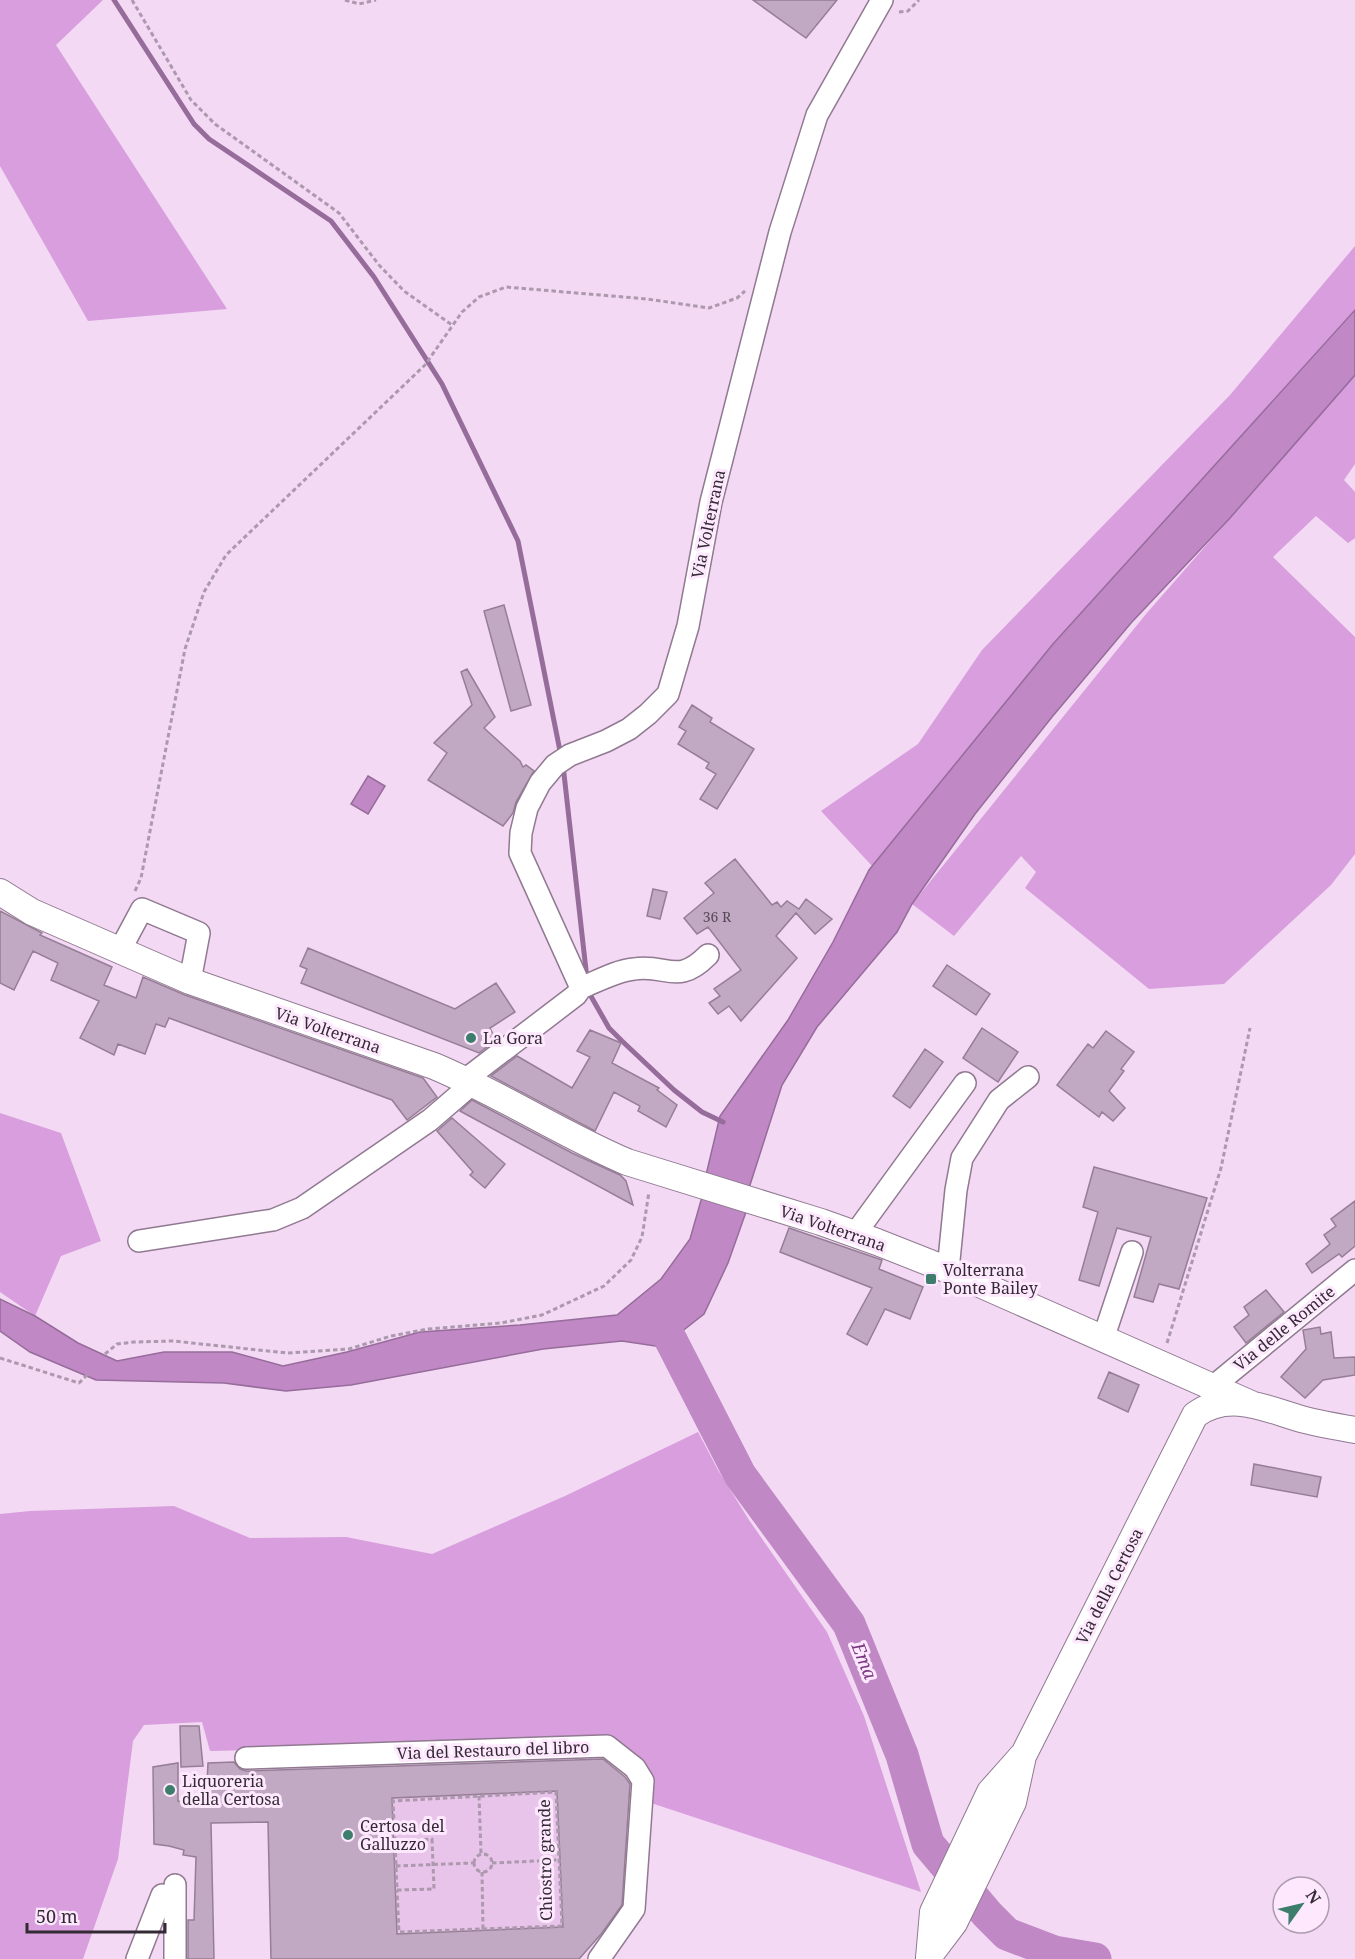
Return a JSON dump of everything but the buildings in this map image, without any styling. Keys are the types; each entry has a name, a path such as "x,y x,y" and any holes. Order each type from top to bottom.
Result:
{"main road":[{"name":"Via Volterrana","path":"0,892 32,912 119,952 190,981 434,1066 469,1081 657,1180 770,1206 855,1234 948,1270 1103,1339 1181,1386 1215,1387 1251,1404"},
{"path":"1181,1386 1206,1407 1220,1403 1251,1404 1306,1420 1355,1430"},
{"name":"Via della Certosa","path":"929,1958 943,1917 1023,1756 1181,1386"}],"street":[{"name":"Via Volterrana","path":"581,988 520,853 520,833 527,808 540,783 555,765 570,755 629,729 668,694 688,626 711,502 780,232 817,115 882,0"},
{"path":"119,952 142,909 199,933 190,981"},
{"path":"139,1241 273,1221 302,1208 430,1120 469,1081 576,995 581,988 615,973 636,968 682,972 696,967 708,955"},
{"path":"948,1270 956,1190 962,1158 999,1100 1028,1077"},
{"path":"855,1234 965,1083"},
{"path":"1103,1339 1132,1252"},
{"name":"Via delle Romite","path":"1215,1387 1355,1270"},
{"name":"Via del Restauro del libro","path":"246,1758 607,1746 634,1768 643,1781 634,1909 599,1959"},
{"path":"137,1959 169,1890 175,1959"}],"path":[{"path":"132,0 191,100 215,124 339,213 379,265 404,291 453,326"},
{"path":"345,0 359,4 376,0"},
{"path":"132,897 141,878 185,649 204,592 226,555 425,365 462,312 479,297 506,287 647,299 709,308 737,298 746,291"},
{"path":"1181,1386 1221,1168 1250,1028"},
{"path":"105,1354 117,1344 173,1341 287,1353 349,1350 391,1336 428,1329 501,1323 542,1316 604,1286 631,1260 642,1237 657,1180"},
{"path":"0,1358 79,1383 89,1373"},
{"name":"Chiostro grande","path":"395,1841 393,1801 556,1792 562,1926 399,1932 396,1890"},
{"path":"479,1796 481,1853"},
{"path":"432,1839 434,1889 396,1890 395,1841 432,1839"},
{"path":"473,1863 481,1853"},
{"path":"473,1863 476,1869 482,1872 489,1870 492,1863 488,1855 481,1853"},
{"path":"492,1863 559,1860"},
{"path":"396,1866 473,1863"},
{"path":"482,1872 483,1929"}],"shaded area":[{"path":"0,0 103,0 56,45 227,309 88,321 0,166"},
{"path":"1355,246 1355,310 1053,644 873,867 821,811 918,744 982,650 1230,395"},
{"path":"1355,310 1355,375 1230,518 1131,623 975,814 912,904 897,932 817,1027 782,1085 749,1188 706,1175 720,1116 788,1020 833,942 869,870 1053,644"},
{"path":"1355,375 1355,464 1344,480 1355,492 1355,538 1348,543 1316,516 1273,557 1355,637 1355,854 1331,885 1224,984 1149,989 1025,888 1036,872 1021,856 954,936 912,904 1146,614"},
{"path":"368,776 385,786 368,814 351,804"},
{"path":"0,1113 61,1133 101,1241 61,1256 35,1316 0,1292"},
{"path":"702,1197 746,1212 728,1263 704,1314 662,1347 622,1341 543,1349 351,1385 286,1391 224,1383 96,1380 30,1352 0,1331 0,1299 35,1316 78,1343 117,1361 164,1352 232,1352 283,1366 347,1352 420,1332 617,1315 661,1279 690,1239"},
{"path":"698,1432 749,1520 827,1632 864,1716 921,1892 651,1803 613,1743 210,1751 202,1722 144,1725 133,1741 118,1859 83,1959 0,1959 0,1514 174,1506 250,1538 346,1537 432,1554 565,1496"},
{"path":"557,1791 563,1927 397,1934 392,1798"}],"waterway":[{"path":"114,0 194,124 209,139 331,221 374,277 442,384 518,541 561,756"},
{"path":"563,765 587,979"},
{"path":"588,991 609,1028 622,1041 674,1090 702,1112 723,1122"},
{"name":"Ema","path":"657,1313 740,1475 849,1624 902,1755 928,1844 987,1914 1007,1934 1054,1952 1095,1959"}],"place":[{"name":"La Gora","path":"471,1038"},
{"name":"Volterrana Ponte Bailey","path":"931,1279"},
{"name":"Liquoreria della Certosa","path":"170,1790"},
{"name":"Certosa del Galluzzo","path":"348,1835"}]}
